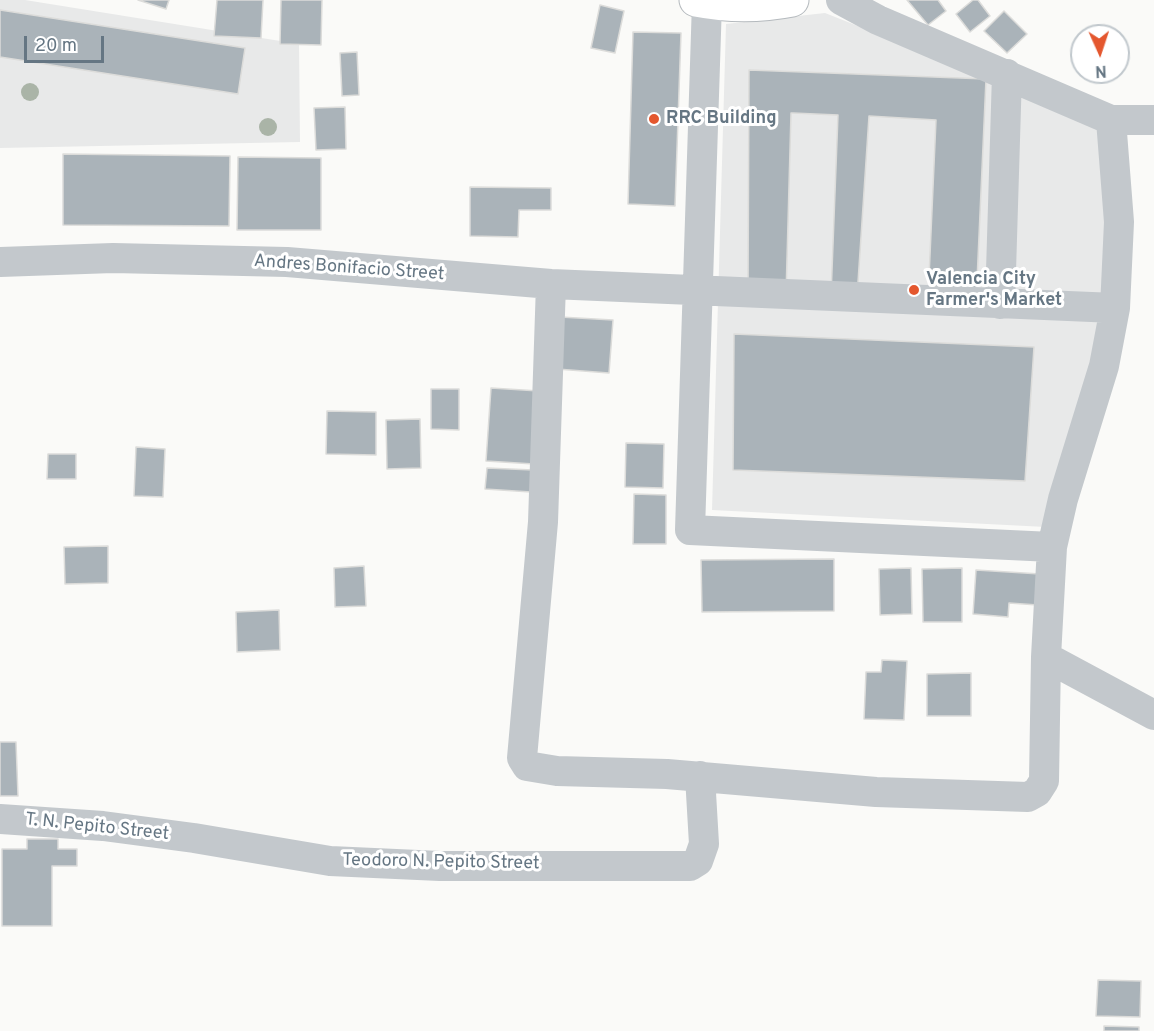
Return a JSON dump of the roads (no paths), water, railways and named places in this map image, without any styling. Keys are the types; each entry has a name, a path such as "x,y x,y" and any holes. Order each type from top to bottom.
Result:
{"main road":[{"path":"701,1 739,4 792,0"}],"street":[{"path":"841,0 878,20 1112,120 1154,120"},
{"path":"701,1 697,291 690,530 1052,547"},
{"path":"1000,304 1007,74"},
{"path":"551,284 543,522 522,758 524,764 532,768 557,771 700,776 876,792 1028,796 1037,792 1044,781 1046,657 1052,547 1063,499 1104,366 1115,308 1119,222 1112,120"},
{"name":"Andres Bonifacio Street","path":"0,262 113,258 287,262 551,284 1115,308"},
{"path":"1046,657 1154,715"},
{"name":"Teodoro N. Pepito Street","path":"194,838 330,861 375,864 690,866 698,861 704,844 700,776"},
{"name":"T. N. Pepito Street","path":"0,819 104,826 194,838"}],"place":[{"name":"RRC Building","path":"654,119"},
{"name":"Valencia City Farmer's Market","path":"914,290"}]}
